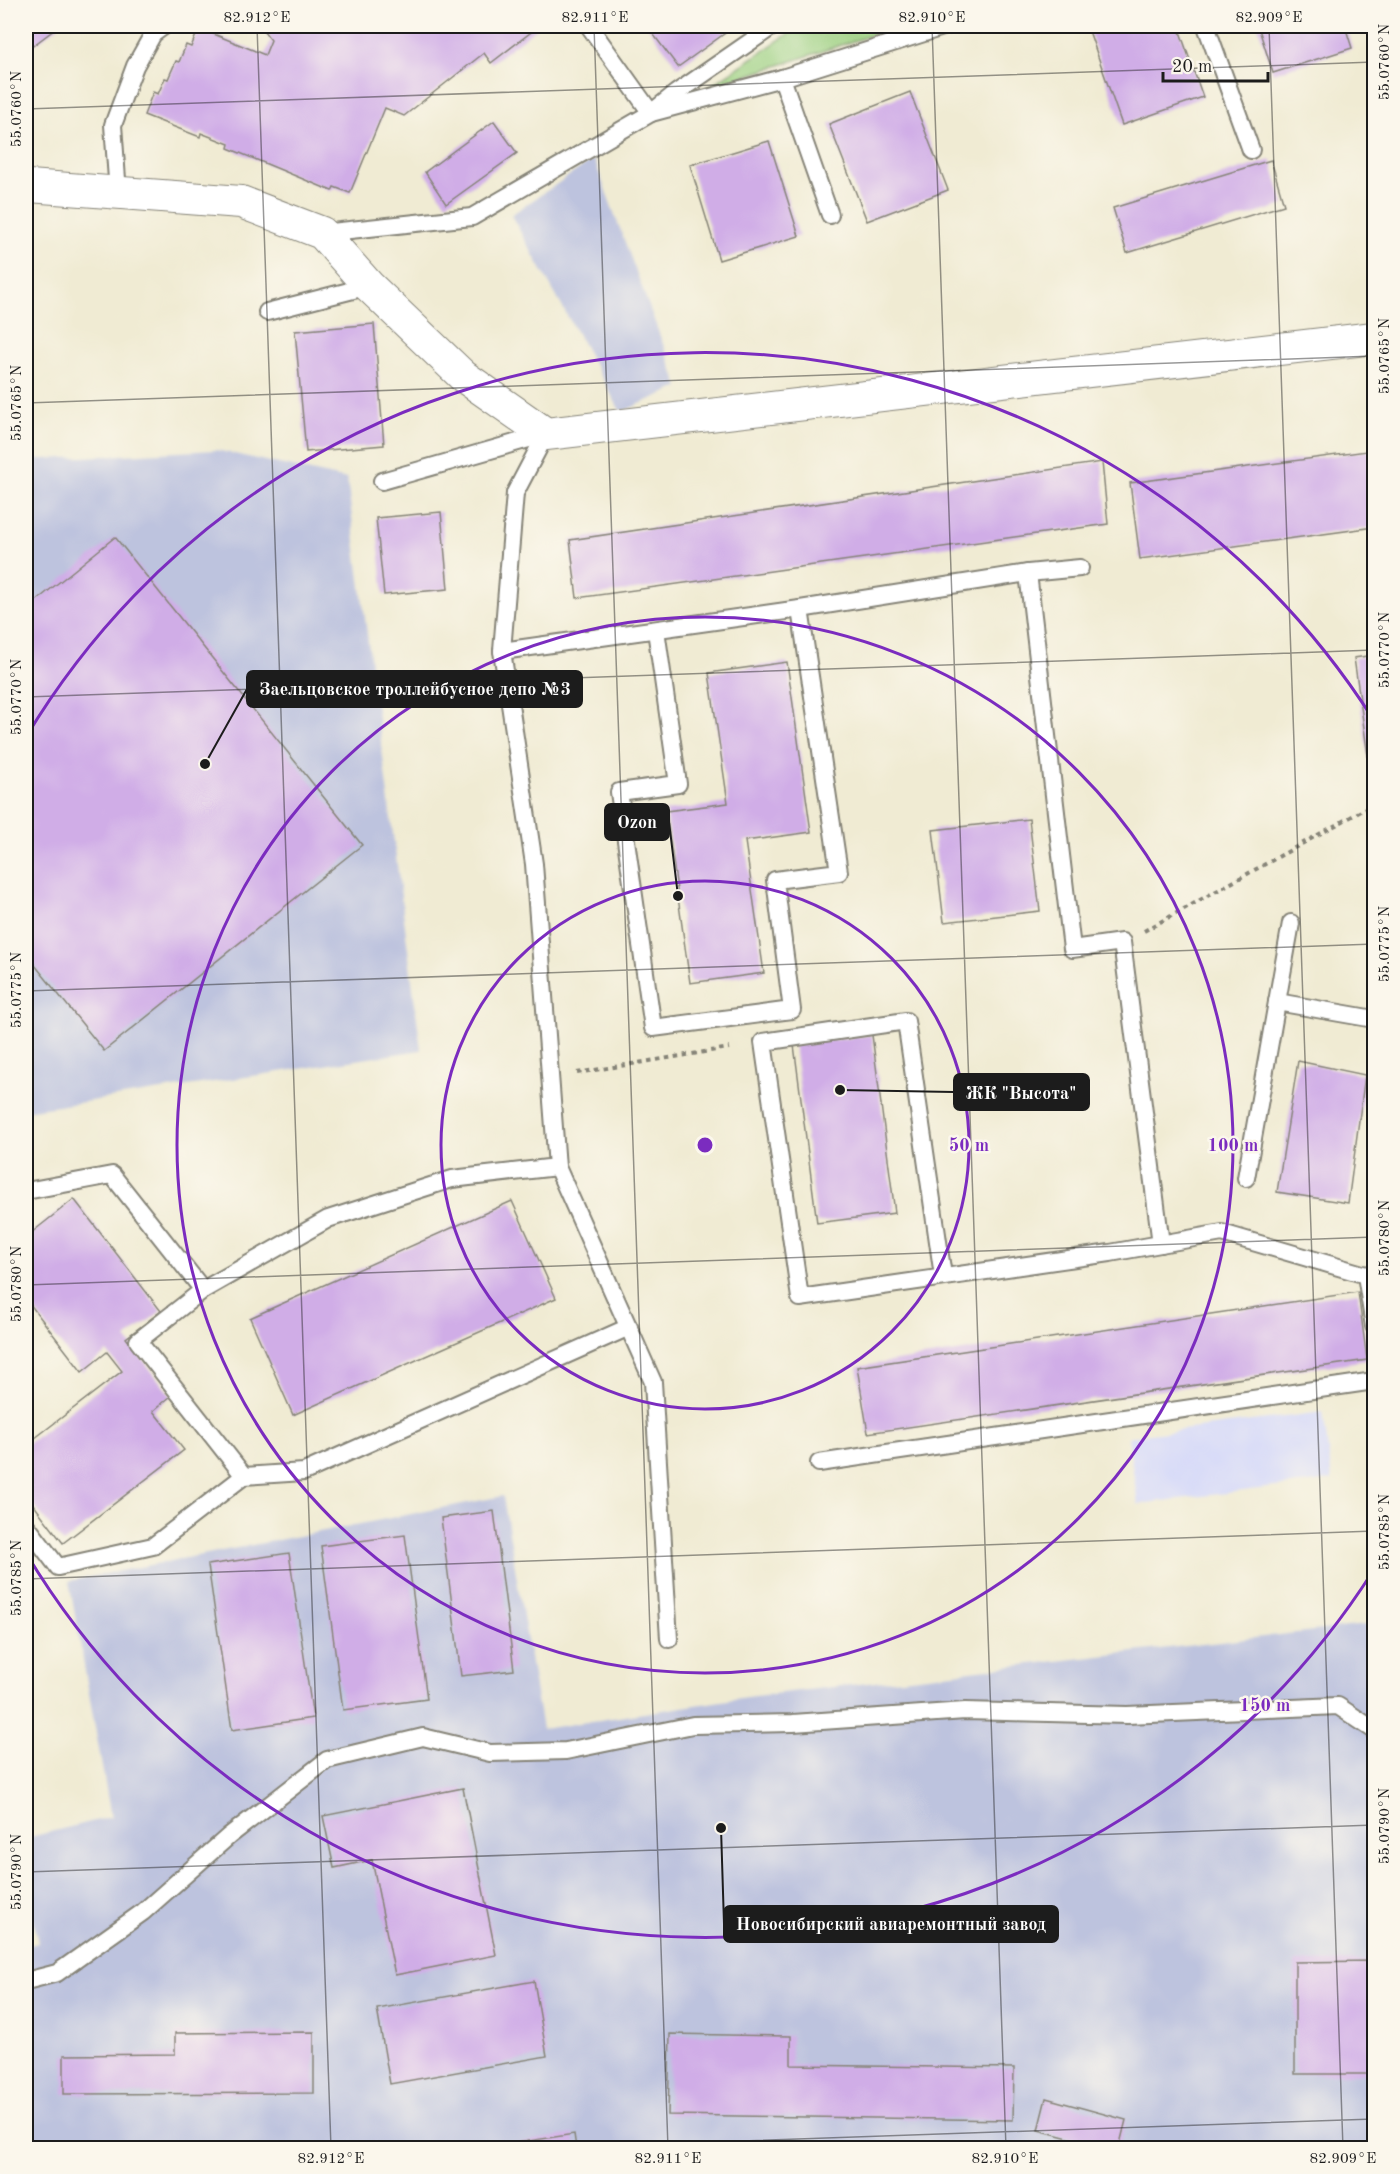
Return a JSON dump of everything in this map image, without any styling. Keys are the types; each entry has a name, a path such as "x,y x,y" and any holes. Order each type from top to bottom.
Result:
{"street":[{"path":"27,185 241,202 322,233 369,286 464,376 546,434 1374,338"}],"lane":[{"path":"118,193 113,125 135,66 153,34 164,26"},
{"path":"589,26 651,113"},
{"path":"322,233 472,217 651,113 675,93 773,26"},
{"path":"651,113 782,78 946,26"},
{"path":"1206,26 1251,150"},
{"path":"782,78 830,215"},
{"path":"267,312 369,286"},
{"path":"382,481 546,434"},
{"path":"546,434 515,493 502,651 534,864 557,1167 653,1382 669,1639"},
{"path":"502,651 800,609 1028,573 1080,568"},
{"path":"1028,573 1072,950 1122,942 1161,1244"},
{"path":"656,630 678,784 619,792 653,1028 792,1010 775,880 839,872 800,609"},
{"path":"1246,1178 1291,923"},
{"path":"1277,1002 1374,1019"},
{"path":"943,1276 906,1021 763,1042 800,1298 1161,1244 1222,1233 1370,1274 1374,1326"},
{"path":"244,1476 138,1341 203,1290 328,1219 452,1179 557,1167"},
{"path":"26,1191 112,1175 203,1290"},
{"path":"26,1526 58,1567 153,1546 244,1476 304,1472 628,1327"},
{"path":"819,1463 1374,1381"},
{"path":"26,1981 57,1973 143,1912 229,1836 327,1760 423,1737 490,1753 567,1751 693,1725 793,1723 965,1711 1127,1715 1338,1706 1374,1730"}],"path":[{"path":"1122,942 1374,804"},
{"path":"550,1078 763,1042"}],"shaded area":[{"path":"594,159 679,387 621,412 511,215"},
{"path":"216,450 347,479 421,1050 26,1111 26,460"},
{"path":"1323,1412 1332,1480 1138,1504 1128,1437"},
{"path":"503,1496 542,1729 747,1697 1374,1624 1374,2148 26,2148 26,1946 38,1943 26,1884 26,1838 111,1817 69,1581"}],"green space":[{"path":"800,26 900,26 706,89"}],"building":[{"path":"26,26 59,26 26,51"},
{"path":"260,26 539,26 491,63 484,53 404,116 385,108 350,193 334,187 332,191 228,148 229,144 201,133 200,137 144,115 153,92 158,94 176,61 179,62 186,45 191,47 199,28 265,55 271,40"},
{"path":"647,26 735,26 678,67"},
{"path":"1095,26 1178,26 1203,97 1122,125 1088,28"},
{"path":"1258,26 1345,26 1352,48 1273,73"},
{"path":"910,92 948,190 867,221 829,124"},
{"path":"494,121 517,153 446,204 425,172"},
{"path":"769,141 799,236 719,260 690,165"},
{"path":"1271,160 1284,205 1127,253 1113,208"},
{"path":"374,324 384,445 306,452 295,331"},
{"path":"1374,450 1374,527 1140,559 1130,483"},
{"path":"1102,462 1108,524 577,598 570,540"},
{"path":"441,512 448,589 384,595 376,518"},
{"path":"115,537 362,845 104,1051 26,954 26,609"},
{"path":"1374,655 1374,770 1370,770 1354,658"},
{"path":"787,662 811,832 745,841 764,973 690,983 666,811 728,803 709,673"},
{"path":"1029,819 1040,911 944,922 933,830"},
{"path":"872,1035 895,1213 817,1223 794,1045"},
{"path":"1298,1061 1365,1075 1348,1203 1277,1192"},
{"path":"74,1199 161,1311 126,1338 171,1396 153,1411 184,1450 63,1543 26,1495 26,1445 122,1371 107,1352 82,1372 26,1299 26,1237"},
{"path":"512,1201 556,1298 293,1415 250,1318"},
{"path":"1358,1292 1367,1360 868,1433 857,1367"},
{"path":"494,1511 514,1670 461,1676 441,1518"},
{"path":"405,1535 427,1699 343,1710 321,1546"},
{"path":"289,1553 313,1718 232,1730 208,1565"},
{"path":"463,1788 496,1955 395,1975 372,1860 334,1868 323,1816"},
{"path":"1374,1961 1374,2074 1295,2074 1295,1962"},
{"path":"534,1981 547,2056 390,2084 377,2009"},
{"path":"314,2032 314,2093 64,2094 64,2055 175,2054 175,2033"},
{"path":"670,2034 791,2036 791,2065 1014,2068 1013,2120 668,2115"},
{"path":"1046,2098 1126,2120 1119,2148 1106,2148 1038,2130"},
{"path":"574,2134 576,2148 490,2148 490,2147"}],"place":[{"name":"Заельцовское троллейбусное депо №3","path":"205,764"},
{"name":"Ozon","path":"678,896"},
{"name":"ЖК \"Высота\"","path":"840,1090"},
{"name":"Новосибирский авиаремонтный завод","path":"721,1828"}]}
